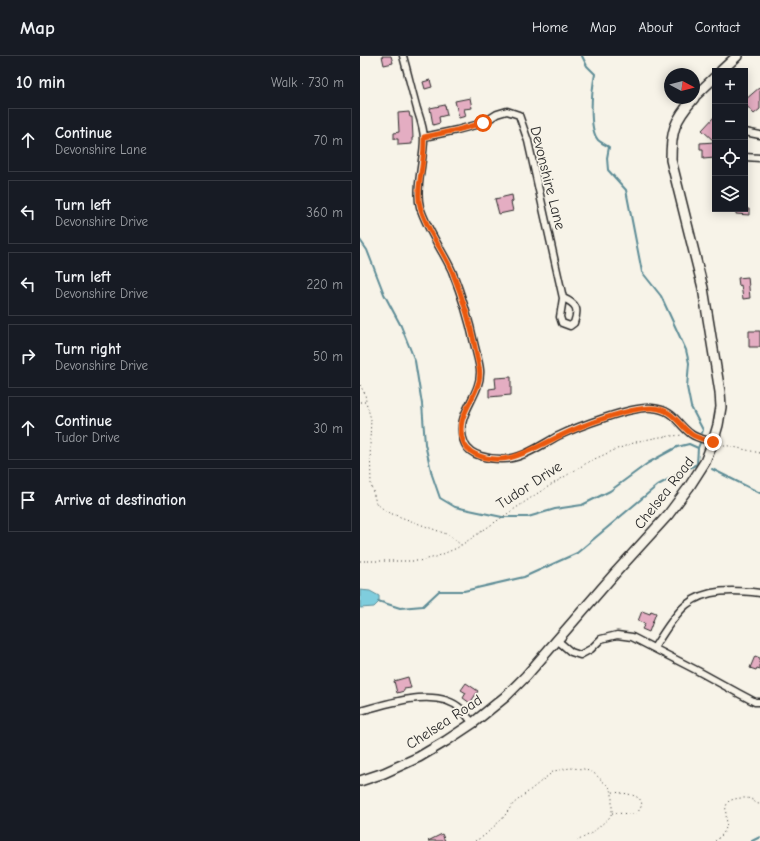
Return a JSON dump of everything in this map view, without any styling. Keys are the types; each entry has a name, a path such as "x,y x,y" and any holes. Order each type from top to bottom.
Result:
{"street":[{"path":"404,56 424,137 424,157 419,189 419,205 424,219 452,271 469,323 480,370 479,383 468,404 462,423 461,434 466,447 475,454 489,458 502,459 519,456 561,435 640,408 653,408 675,416 691,434 713,442"},
{"path":"724,68 738,56"},
{"name":"Chelsea Road","path":"700,92 712,80"},
{"name":"Chelsea Road","path":"360,781 384,773 418,757 473,723 505,697 668,515 705,462 718,425 720,407 718,380 703,288 671,160 671,141 675,124 683,110 688,104"},
{"name":"Devonshire Lane","path":"424,137 483,123 497,114 507,111 519,115 528,141 563,298"},
{"path":"748,133 760,135"},
{"path":"748,157 760,158"},
{"path":"654,648 667,628 686,605 703,595 724,590 760,593"},
{"path":"557,640 571,652 580,654 591,649 601,639 617,635 632,637 755,702 760,702"},
{"path":"360,712 413,698 433,698 448,702 460,708 473,723"}],"path":[{"path":"360,385 365,394 371,419 371,484 376,503 386,512 449,535 461,545"},
{"path":"360,402 366,402"},
{"name":"Tudor Drive","path":"360,561 419,561 436,557 461,545 538,493 590,461 639,441 691,434"},
{"path":"713,442 760,453"},
{"path":"475,841 484,836 503,818 513,804 554,772 570,768 584,769 595,774 610,788 612,792 612,813 604,824 592,833 577,841"},
{"path":"612,792 633,794 638,797 641,802 640,809 636,814 612,813"},
{"path":"714,841 724,834 727,826 728,818 726,808 729,801 739,798 751,800 756,804 760,804"}],"water":[{"path":"360,590 370,591 379,596 379,602 374,607 360,608"}],"building":[{"path":"382,56 391,56 393,63 384,65"},
{"path":"430,80 432,87 425,89 423,82"},
{"path":"760,87 760,109 754,114 748,107 748,97"},
{"path":"470,98 472,108 464,109 466,116 459,118 455,101"},
{"path":"445,105 447,115 439,117 440,123 433,125 430,108"},
{"path":"409,112 410,117 412,117 412,144 398,145 398,139 394,139 394,133 399,132 398,113"},
{"path":"712,119 712,139 702,130"},
{"path":"712,142 712,158 703,159 703,149 700,149 700,143"},
{"path":"512,195 513,201 511,202 513,211 499,214 495,199"},
{"path":"749,209 749,215 736,214 736,212 748,212"},
{"path":"748,277 750,298 743,299 741,285 739,286 738,278"},
{"path":"749,331 760,331 760,347 749,347"},
{"path":"511,377 511,395 489,397 489,389 496,388 495,378"},
{"path":"642,611 650,614 651,611 656,613 649,632 642,629 645,624 638,621"},
{"path":"755,656 760,658 760,669 757,668 756,670 750,668"},
{"path":"408,677 411,688 404,689 404,691 397,693 394,681"},
{"path":"466,683 478,691 470,703 463,698 466,693 461,690"},
{"path":"442,834 445,841 428,841"}],"waterway":[{"path":"582,56 587,66 595,74 592,108 595,134 598,140 609,147 607,158 608,170 626,190 642,272 661,296 686,350 689,363 687,387 691,407 703,430 702,433"},
{"path":"360,240 367,250 384,294 401,326 415,361 422,404 425,444 432,475 440,498 455,507 502,517 528,517 555,509 582,505 610,491 648,463 677,447 689,444 698,448 697,464 658,485 577,553 524,577 464,591 439,591 423,606 400,608 378,601"},
{"path":"698,448 700,443"},
{"path":"712,469 760,493"},
{"path":"752,841 760,837"}],"route":[{"path":"483,123 424,137 424,157 419,189 419,205 424,219 452,271 469,323 480,370 479,383 468,404 462,423 461,434 466,447 475,454 489,458 502,459 519,456 561,435 640,408 653,408 675,416 691,434 713,442"}]}
